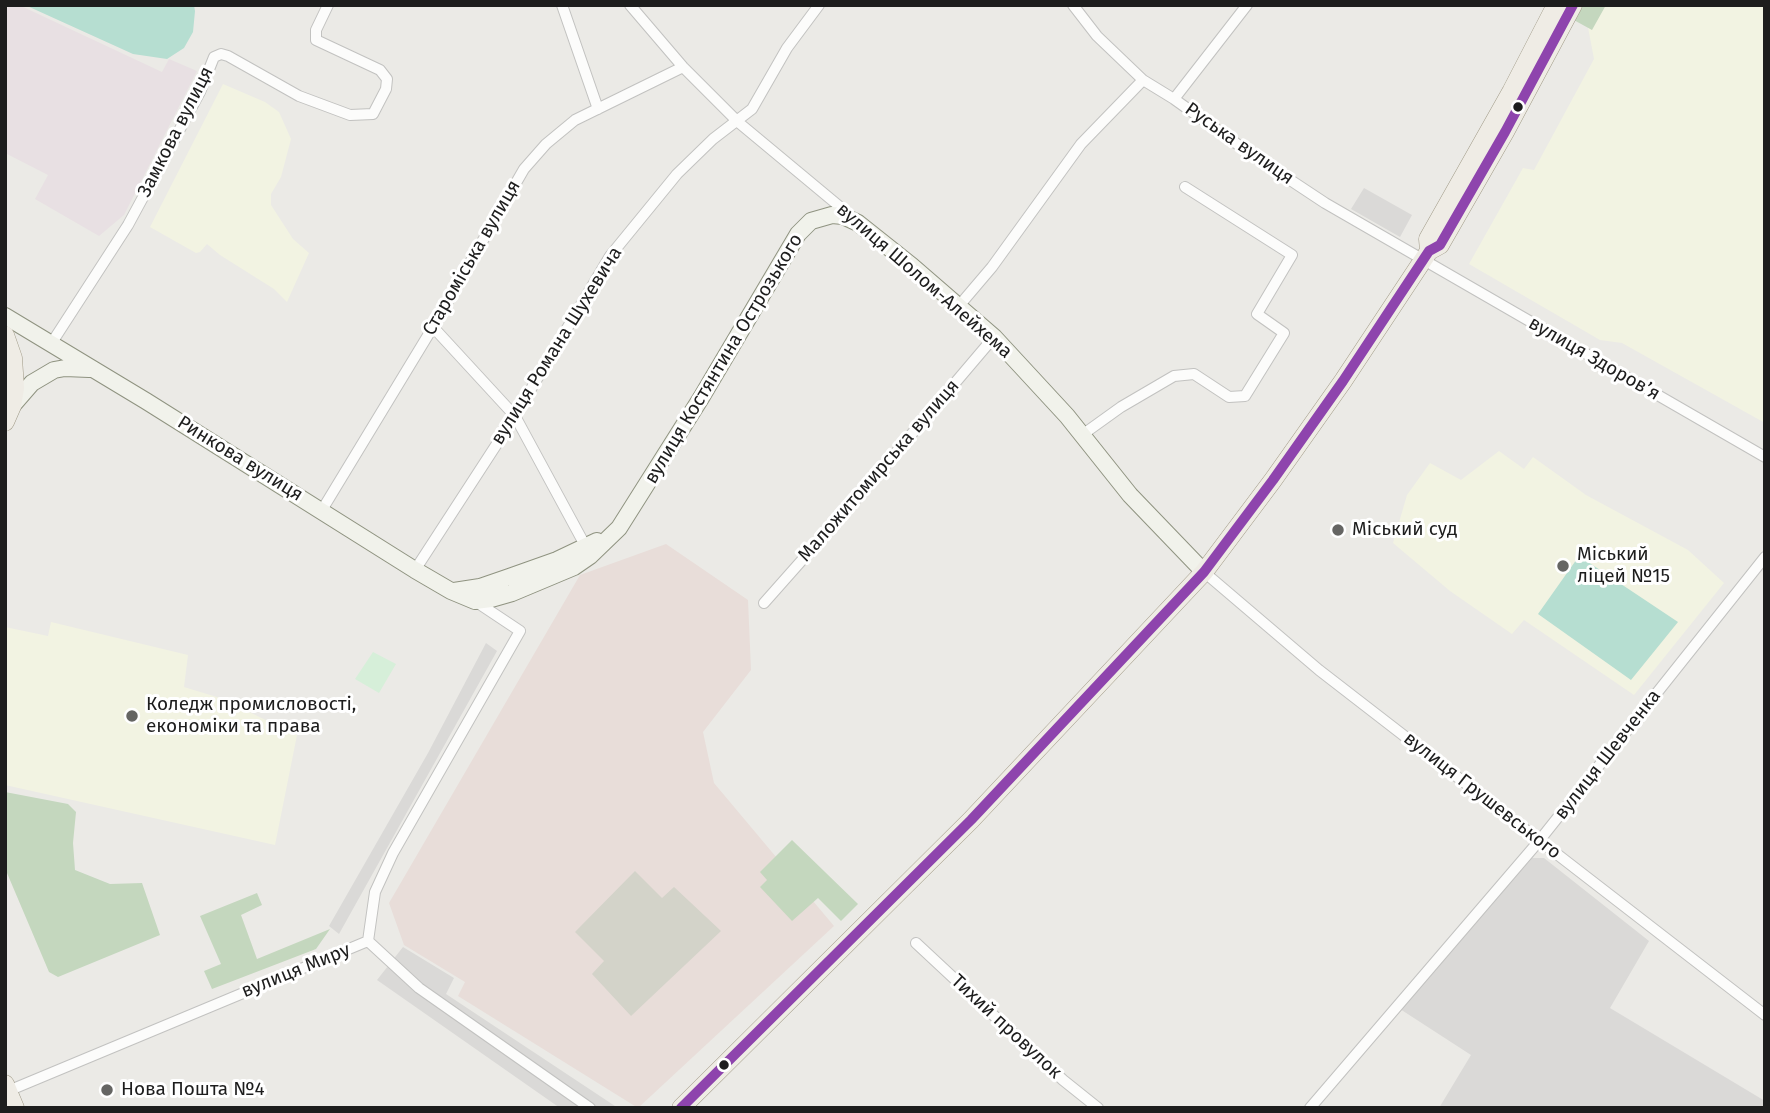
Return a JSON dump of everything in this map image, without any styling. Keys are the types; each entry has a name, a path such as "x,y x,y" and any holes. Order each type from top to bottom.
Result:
{"main road":[{"path":"1426,255 1428,239 1511,92 1556,5"},
{"path":"681,1108 971,820 1204,572 1304,436 1426,255 1440,246 1573,5"},
{"name":"вулиця Костянтина Острозького","path":"475,601 512,593 550,578 590,555 619,528 798,234 811,221 832,215 858,223"},
{"name":"вулиця Шолом-Алейхема","path":"858,223 994,337 1082,435 1130,495 1204,572"},
{"name":"Ринкова вулиця","path":"5,316 415,570 451,591 475,601"},
{"path":"5,335 13,358 14,374 9,414"},
{"path":"9,414 32,383 54,370 94,370"},
{"path":"451,591 480,587 557,559 608,536"},
{"path":"7,1087 15,1108"}],"street":[{"name":"Замкова вулиця","path":"51,344 128,225 200,92 215,57 221,54 228,56 299,96 351,115 373,114 386,89 387,79 380,70 316,40 316,30 328,5"},
{"path":"562,5 598,109"},
{"name":"вулиця Шолом-Алейхема","path":"630,5 683,67 738,122 858,223"},
{"name":"вулиця Романа Шухевича","path":"415,570 515,416 610,256 677,174 713,139 752,109 787,48 819,5"},
{"name":"Руська вулиця","path":"1073,5 1097,36 1143,80 1325,203 1426,255"},
{"path":"1174,99 1247,5"},
{"name":"Староміська вулиця","path":"322,510 433,327 524,169 546,144 575,120 683,67"},
{"path":"958,307 992,267 1081,144 1143,80"},
{"path":"1082,435 1121,407 1174,376 1194,374 1229,397 1245,396 1284,333 1257,314 1292,255 1185,187"},
{"name":"вулиця Здоровʼя","path":"1426,255 1765,457"},
{"path":"433,327 515,416 586,547"},
{"name":"Маложитомирська вулиця","path":"764,603 994,337"},
{"name":"вулиця Шевченка","path":"1310,1108 1539,841 1765,557"},
{"name":"вулиця Грушевського","path":"1204,572 1319,670 1765,1014"},
{"name":"вулиця Миру","path":"7,1087 368,941 375,892 393,853 520,631 475,601"},
{"path":"368,941 419,988 590,1108"},
{"name":"Тихий провулок","path":"916,943 1063,1080 1098,1108"}],"shaded area":[{"path":"9,5 19,5 162,72 169,59 197,71 124,215 99,236 35,199 48,175 5,153 5,13"},
{"path":"1595,5 1760,5 1765,8 1765,423 1622,343 1600,340 1469,264 1523,168 1534,170 1594,59 1587,22"},
{"path":"223,84 265,102 279,112 291,139 281,177 271,194 271,205 293,239 309,253 287,302 274,289 207,244 196,253 150,227"},
{"path":"1364,188 1412,215 1400,237 1351,209"},
{"name":"Міський ліцей №15","path":"1499,451 1524,469 1533,457 1586,495 1688,550 1724,583 1634,695 1524,620 1512,634 1450,591 1393,543 1407,495 1430,463 1461,480"},
{"path":"666,544 748,600 751,670 703,732 714,783 834,926 638,1108 458,996 465,982 404,945 389,903 580,575"},
{"name":"Коледж промисловості, економіки та права","path":"51,622 188,655 184,687 220,698 297,735 275,845 5,785 5,627 48,636"},
{"path":"486,643 497,651 339,934 329,926 428,753"},
{"path":"1532,858 1544,858 1649,941 1610,1008 1765,1101 1765,1108 1439,1108 1471,1055 1400,1009"},
{"path":"635,871 662,898 674,887 721,931 631,1016 592,974 604,961 575,932"},
{"path":"403,947 454,978 446,994 618,1108 560,1108 377,980"}],"green space":[{"path":"25,5 194,5 193,32 184,48 167,59 133,54"},
{"path":"1579,5 1606,5 1592,30 1572,19"},
{"path":"1579,556 1678,622 1631,680 1538,614"},
{"path":"373,652 396,664 379,693 355,679"},
{"path":"5,792 68,804 76,812 73,843 75,870 110,884 142,883 160,935 58,977 49,972 7,873"},
{"path":"792,840 858,904 841,921 818,898 792,921 760,887 767,880 760,872"},
{"path":"257,893 262,905 241,915 257,959 330,929 316,949 212,989 204,971 221,964 200,916"}],"transit line":[{"path":"681,1108 971,820 1204,572 1343,381 1429,251 1440,245 1573,5"}],"place":[{"name":"Міський суд","path":"1338,530"},
{"name":"Міський ліцей №15","path":"1563,566"},
{"name":"Коледж промисловості, економіки та права","path":"132,716"},
{"name":"Нова Пошта №4","path":"107,1090"}]}
